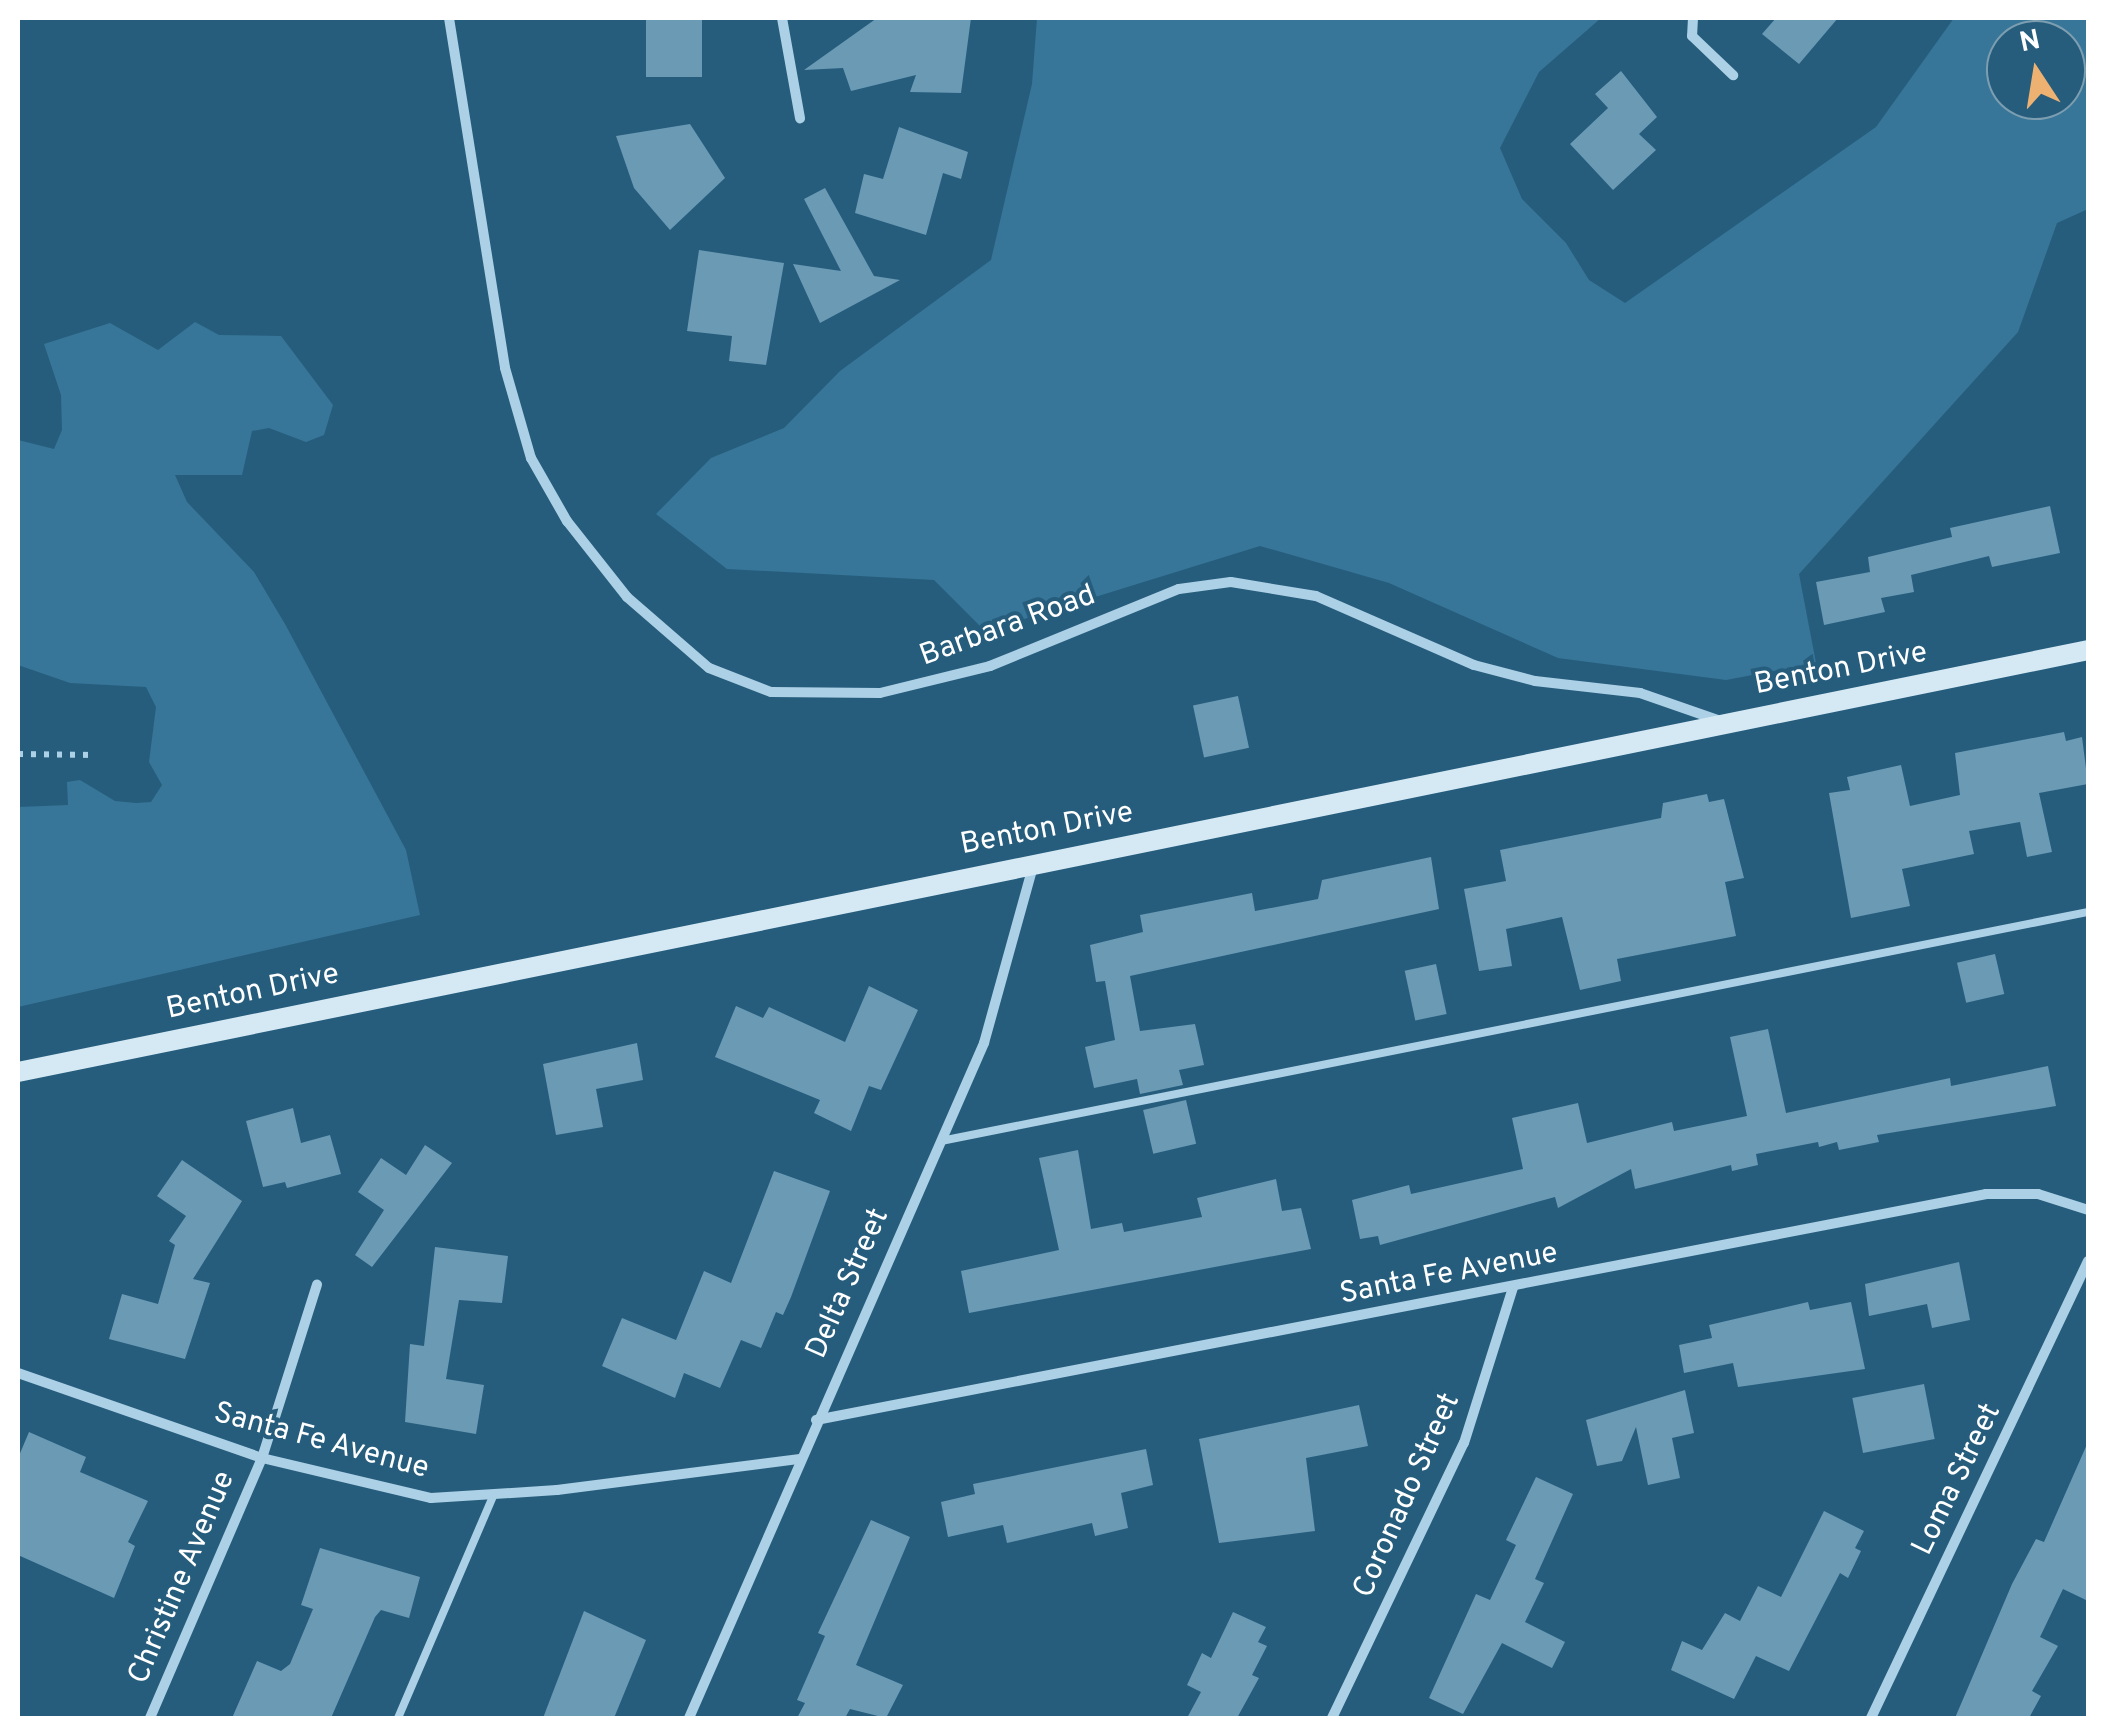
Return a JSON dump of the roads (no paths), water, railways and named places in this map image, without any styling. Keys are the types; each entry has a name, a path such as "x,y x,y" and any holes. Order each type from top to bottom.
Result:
{"street":[{"name":"Barbara Road","path":"450,18 504,368 531,458 567,522 627,598 709,668 772,692 880,692 990,666 1179,589 1231,582 1316,596 1421,645 1504,674 1640,693 1726,724"},
{"path":"782,18 800,118"},
{"path":"1693,18 1692,36 1733,75"},
{"name":"Benton Drive","path":"18,1072 2088,650"},
{"name":"Delta Street","path":"689,1718 1000,999 1034,862"},
{"name":"Santa Fe Avenue","path":"816,1420 1986,1194 2038,1194 2088,1210"},
{"name":"Loma Street","path":"1870,1718 2088,1261"},
{"name":"Christine Avenue","path":"150,1718 262,1458 317,1285"},
{"name":"Coronado Street","path":"1332,1718 1464,1442 1513,1288"},
{"name":"Santa Fe Avenue","path":"18,1373 262,1458 430,1498 493,1496 800,1458"}],"lane":[{"path":"940,1141 2088,912"},
{"path":"398,1718 493,1496"}]}
